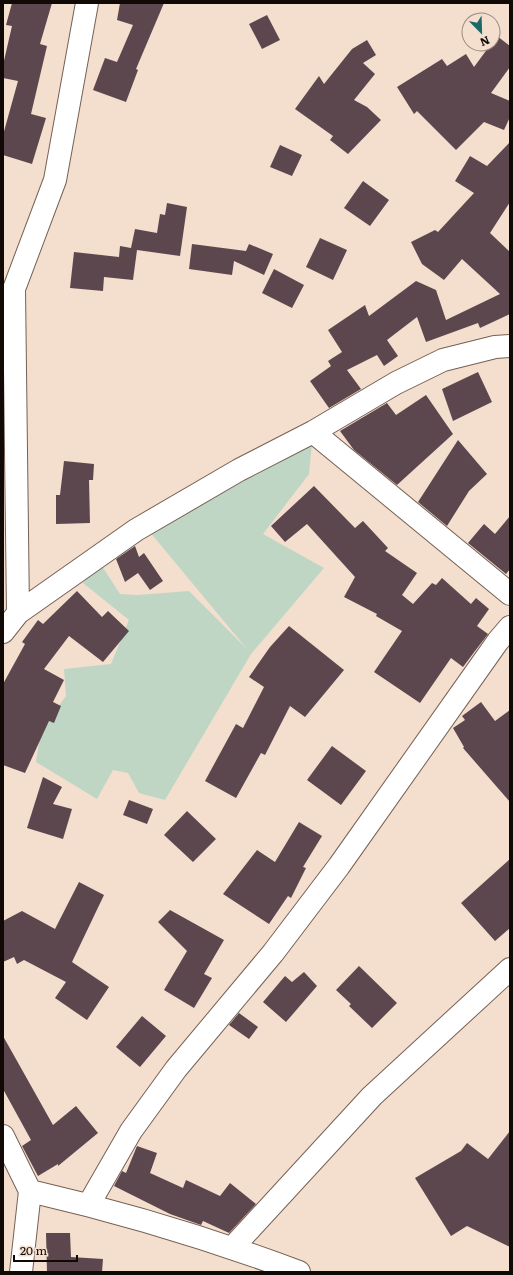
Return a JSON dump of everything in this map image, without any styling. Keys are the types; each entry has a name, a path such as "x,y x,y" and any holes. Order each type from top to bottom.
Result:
{"street":[{"path":"18,613 9,287 55,180 87,3"},
{"path":"3,632 18,613 136,530 239,470 313,432 396,383 443,360 495,347 510,346"},
{"path":"313,432 510,594"},
{"path":"89,1204 131,1131 176,1069 273,953 339,866 494,647 510,628"},
{"path":"233,1247 372,1096 510,969"},
{"path":"3,1136 30,1191 21,1272"},
{"path":"30,1191 89,1204 233,1247 299,1272"}],"green space":[{"path":"313,432 309,474 263,534 324,568 251,654 165,800 139,793 128,773 113,770 97,799 36,762 41,730 66,696 64,669 111,664 129,620 83,583 100,563 120,594 137,595 189,591 247,649 144,525"}],"building":[{"path":"12,3 52,3 40,44 47,46 31,114 46,118 32,164 3,155 3,135 18,81 3,78 3,65 12,26 6,25"},
{"path":"120,3 164,3 136,69 138,70 126,102 93,90 105,58 117,62 133,25 117,20"},
{"path":"267,15 280,40 262,49 249,24"},
{"path":"501,39 510,46 510,67 491,93 510,101 510,117 504,130 484,122 456,150 417,111 414,114 397,87 442,59 447,66 466,54 474,67 485,52 501,52"},
{"path":"367,40 376,55 363,63 375,74 354,100 367,107 381,120 348,154 330,140 333,136 295,109 319,76 324,84 352,49"},
{"path":"510,142 510,202 490,233 510,252 510,314 480,328 478,323 426,342 417,317 387,340 398,356 384,366 377,355 347,370 361,389 329,408 310,381 331,366 328,361 342,352 328,330 365,305 369,316 416,281 436,290 446,320 500,294 462,259 444,280 422,264 411,242 435,230 438,232 474,193 455,181 470,156 487,166"},
{"path":"280,145 302,155 292,176 270,167"},
{"path":"363,181 389,200 370,226 344,208"},
{"path":"167,203 187,207 180,256 137,250 133,280 104,277 103,291 70,288 74,252 119,257 120,246 131,248 135,229 157,233 160,214 165,215"},
{"path":"320,238 347,250 333,280 306,267"},
{"path":"192,244 246,251 249,244 273,254 264,275 234,261 232,275 189,269"},
{"path":"274,269 304,285 292,308 262,293"},
{"path":"478,372 492,402 453,421 442,389"},
{"path":"426,395 453,434 397,485 354,450 340,431 387,403 396,415"},
{"path":"458,440 487,474 469,491 447,526 418,502"},
{"path":"64,461 94,464 93,480 89,480 90,523 56,524 56,495 60,495"},
{"path":"314,486 355,528 363,521 388,548 385,551 417,573 402,595 413,604 432,583 436,585 442,578 471,604 476,598 489,609 477,626 488,634 463,667 451,658 420,703 374,672 402,631 376,616 377,614 344,597 355,577 307,524 285,542 271,526"},
{"path":"510,516 510,569 506,574 468,543 484,524 495,534"},
{"path":"135,546 139,557 144,553 163,581 150,590 138,573 125,582 116,559"},
{"path":"77,591 102,617 108,611 129,631 103,662 69,636 44,669 64,680 53,702 61,706 54,723 49,721 25,773 3,765 3,684 25,644 22,642 38,620 43,624"},
{"path":"289,626 344,670 305,717 290,706 265,755 261,753 236,798 205,781 236,724 243,728 264,687 249,677 270,647"},
{"path":"481,702 495,721 510,710 510,802 463,748 464,747 453,728 465,720 462,716"},
{"path":"332,746 366,771 341,805 307,780"},
{"path":"43,777 62,787 53,804 72,809 63,839 27,828"},
{"path":"129,800 153,809 147,824 123,815"},
{"path":"187,811 216,839 193,862 164,835"},
{"path":"299,822 322,836 303,867 306,868 291,898 288,896 269,924 223,894 257,850 275,862"},
{"path":"510,859 510,928 495,941 461,903"},
{"path":"79,882 104,895 72,962 109,987 87,1020 55,998 66,982 24,960 17,964 14,957 3,962 3,921 22,911 55,929"},
{"path":"170,910 224,940 204,974 212,978 194,1008 164,990 187,951 158,922"},
{"path":"359,966 397,1003 372,1028 349,1006 351,1004 336,990"},
{"path":"304,972 317,986 286,1022 263,1002 285,976 292,982"},
{"path":"239,1013 258,1027 249,1039 229,1025"},
{"path":"142,1016 166,1036 140,1067 116,1047"},
{"path":"3,1036 53,1125 76,1106 98,1133 58,1166 58,1164 38,1176 22,1146 31,1140 3,1089"},
{"path":"510,1131 510,1247 467,1226 451,1236 415,1178 461,1151 467,1143 488,1159"},
{"path":"137,1146 157,1153 150,1173 183,1188 186,1180 220,1196 230,1183 256,1204 229,1233 203,1221 201,1225 170,1214 114,1186 122,1171 126,1173"},
{"path":"46,1233 70,1233 71,1257 103,1259 102,1272 47,1272"}]}
